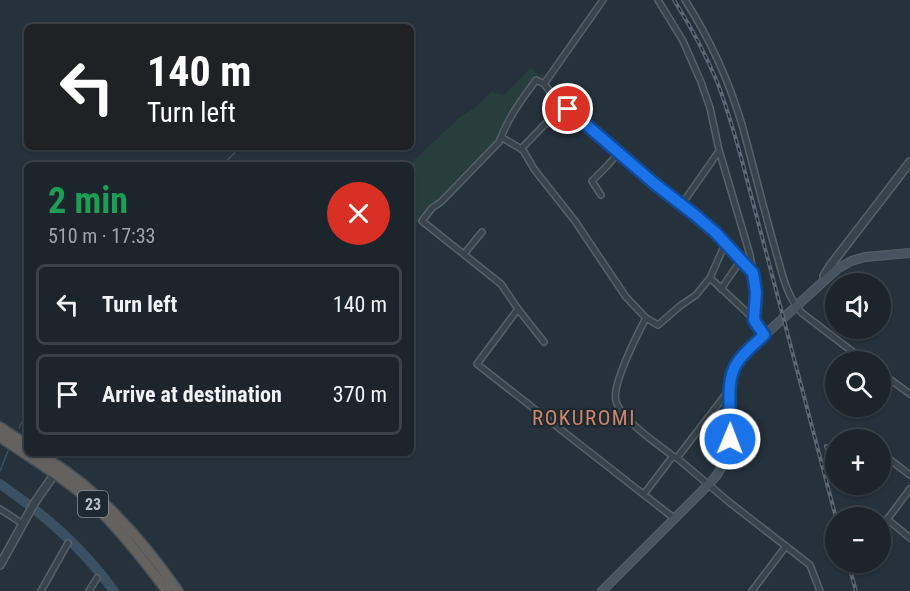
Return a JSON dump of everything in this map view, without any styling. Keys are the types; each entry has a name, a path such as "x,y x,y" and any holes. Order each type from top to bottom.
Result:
{"highway":[{"path":"0,427 24,443"},
{"name":"23","path":"0,437 24,451"},
{"name":"23","path":"33,456 93,492 146,547 178,591"},
{"name":"23","path":"42,456 87,498 140,554 167,591"}],"main road":[{"path":"833,273 851,261 865,257 910,254"},
{"path":"602,591 721,470 729,447 730,389 732,373 737,362 825,280"}],"street":[{"path":"544,84 603,0"},
{"path":"658,0 683,41 710,108 719,150 750,255 756,292 754,320"},
{"path":"686,0 715,52 742,123 786,286 796,307 802,313 852,351"},
{"path":"544,342 501,284 422,221 432,208 441,202 499,142 511,114 536,80 544,84 552,94 655,184 682,204 753,273"},
{"path":"521,148 548,122 552,115 552,94"},
{"path":"501,137 521,148 534,169 575,221 626,297 646,318 658,325 696,295 710,278 725,244"},
{"path":"682,204 719,150"},
{"path":"601,195 592,181 619,152"},
{"path":"826,273 910,162"},
{"path":"464,254 482,232"},
{"path":"721,289 741,260"},
{"path":"710,278 754,320 764,335"},
{"path":"518,309 477,364 675,519"},
{"path":"646,318 622,372 615,397 616,404 631,423 810,565 820,591"},
{"path":"891,379 909,391"},
{"path":"644,494 730,389"},
{"path":"891,460 910,475"},
{"path":"0,564 35,502 57,470"},
{"path":"891,514 909,492"},
{"path":"0,508 23,524"},
{"path":"891,522 910,538"},
{"path":"41,591 68,543"},
{"path":"752,591 786,546"},
{"path":"89,591 97,578"}],"green space":[{"path":"531,68 539,75 545,74 542,79 537,78 514,107 497,141 440,200 429,206 414,227 414,162 412,162 460,117 475,108 491,92 504,95"}],"waterway":[{"path":"226,162 237,150"},
{"path":"19,428 24,418"},
{"path":"0,471 8,451"},
{"path":"0,484 62,532 114,591"}],"railway":[{"path":"674,0 708,62 730,120 833,507"},
{"path":"851,573 856,591"}],"district":[{"name":"ROKUROMI","path":"584,418"}],"route":[{"path":"568,109 715,232 753,273 756,292 754,320 764,335 737,362 732,373 730,439"}]}
